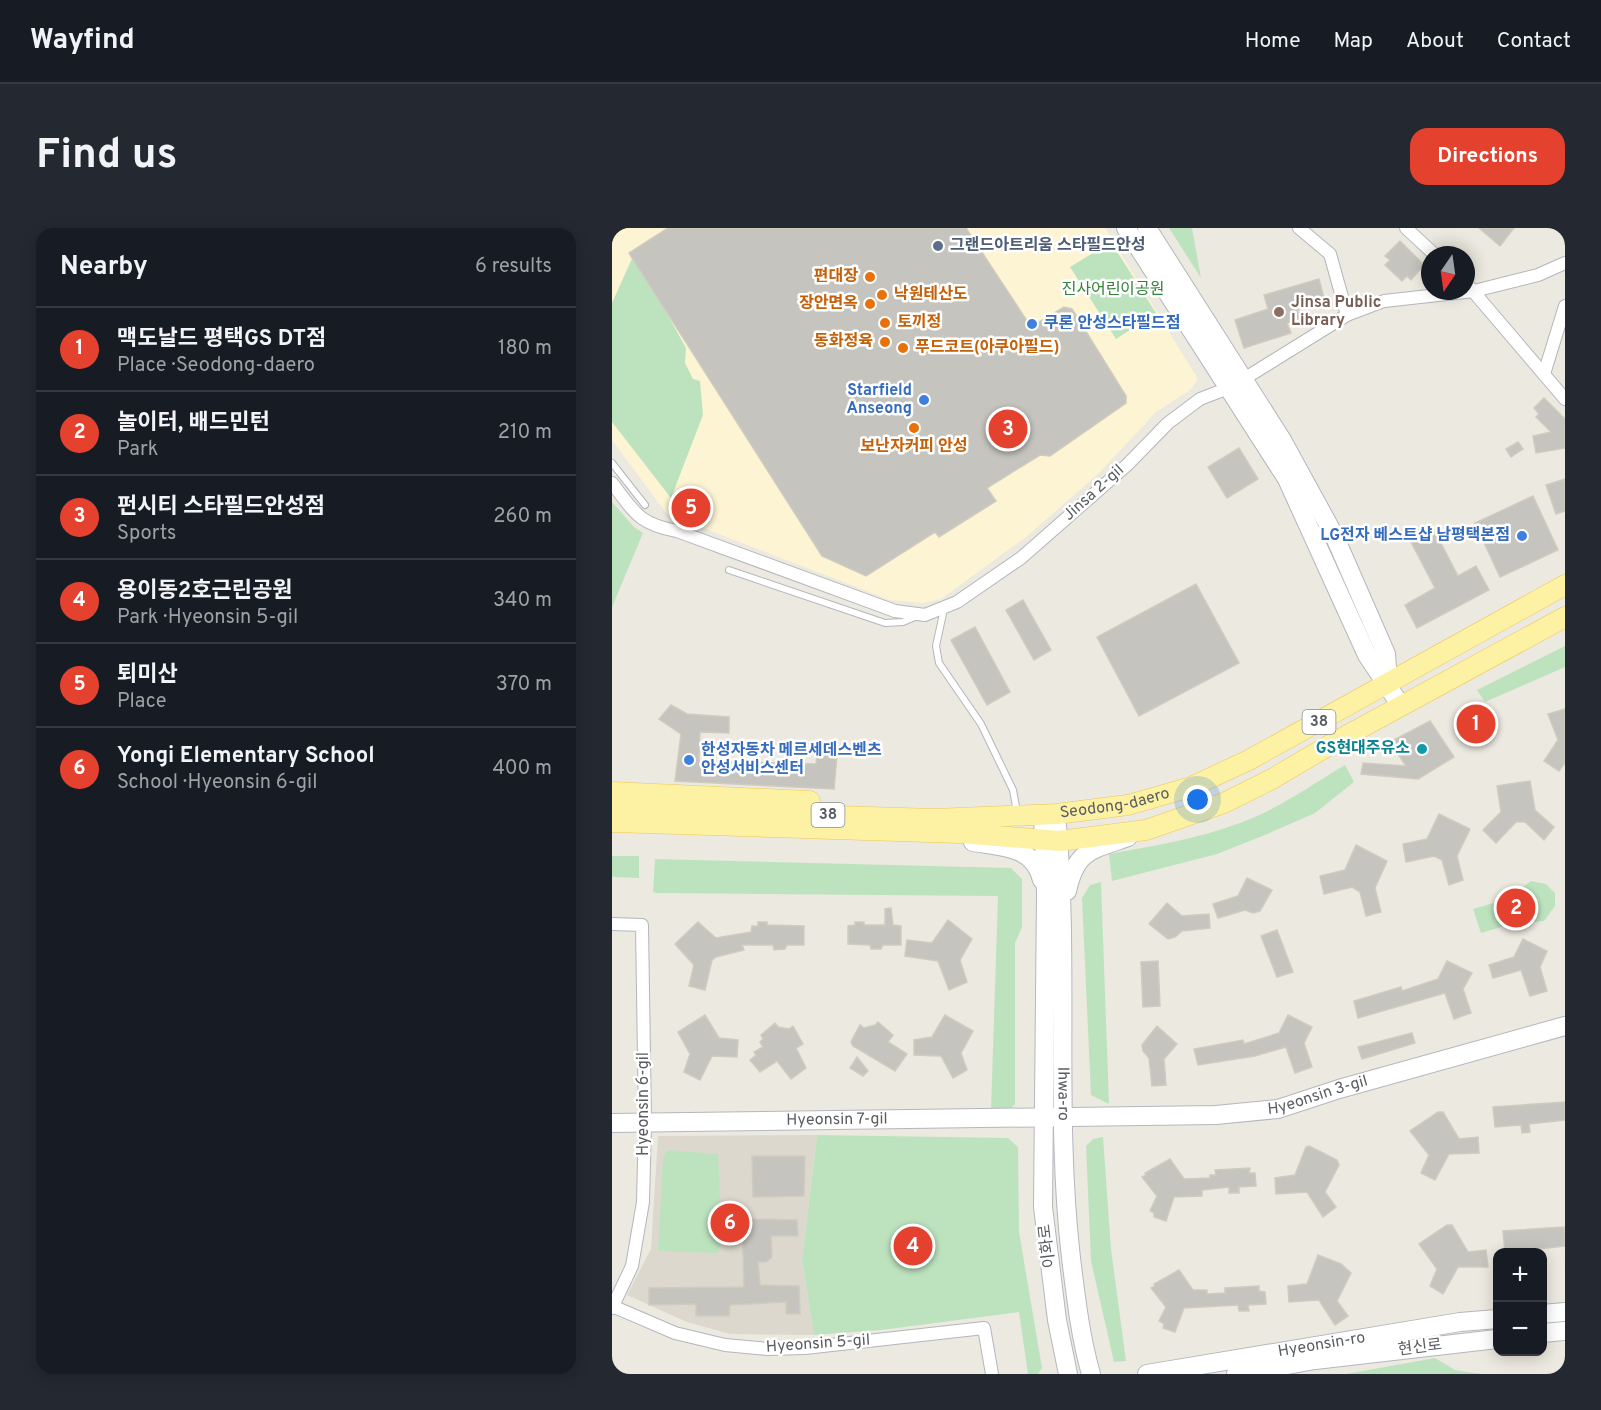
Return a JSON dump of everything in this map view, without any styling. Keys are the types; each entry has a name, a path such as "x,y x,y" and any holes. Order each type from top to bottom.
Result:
{"main road":[{"name":"Seodong-daero","path":"612,809 935,819 1050,814 1128,805 1191,787 1249,760 1565,585"},
{"name":"Seodong-daero","path":"612,822 960,833 1046,840 1146,830 1224,803 1272,779 1565,616"},
{"path":"612,792 1050,814"},
{"path":"612,835 972,842 1046,840"}],"street":[{"path":"1126,228 1237,384 1282,440 1334,536 1386,654 1388,684 1401,706"},
{"path":"1146,228 1201,310 1237,384"},
{"path":"1299,228 1330,254 1347,315"},
{"path":"1406,228 1425,246"},
{"name":"Jinsa 2-gil","path":"1475,286 1538,274 1565,263"},
{"path":"1475,293 1565,399"},
{"name":"Jinsa 2-gil","path":"920,615 944,609 1021,558 1126,465 1168,423 1200,399 1237,384 1347,315 1384,301 1421,295"},
{"path":"1544,374 1565,306"},
{"path":"612,483 630,507 648,524 677,531 884,608 920,615"},
{"path":"1050,814 1046,840 1046,893 1054,1117"},
{"path":"1062,914 1071,871 1082,856 1146,830"},
{"name":"Ihwa-ro","path":"1046,840 1062,914 1054,1117 1082,1345 1091,1374"},
{"path":"972,842 1025,853 1035,860 1046,893"},
{"name":"Hyeonsin 6-gil","path":"612,924 642,925 645,1123 640,1230 632,1266 612,1307"},
{"name":"Hyeonsin 3-gil","path":"1054,1117 1216,1115 1278,1109 1339,1089 1565,1026"},
{"name":"Hyeonsin 7-gil","path":"612,1123 1054,1117"},
{"name":"이화로","path":"1054,1117 1043,1207 1057,1320 1068,1374"},
{"name":"Hyeonsin 5-gil","path":"612,1307 675,1334 724,1345 768,1349 805,1348 984,1328 992,1374"},
{"path":"1547,1314 1565,1312"},
{"name":"Hyeonsin-ro","path":"1147,1374 1460,1322 1493,1319"},
{"path":"1547,1333 1565,1331"},
{"name":"현신로","path":"1236,1374 1315,1360 1493,1339"}],"lane":[{"path":"612,463 645,505"},
{"path":"729,570 885,623 903,622 920,615"},
{"path":"944,609 936,646 939,663 981,724 1012,790 1017,813"}],"shaded area":[{"name":"Starfield Anseong","path":"612,228 1105,228 1198,379 1190,390 1156,412 1099,473 1026,537 941,599 923,603 890,600 667,514 612,440"},
{"path":"817,1135 802,1260 814,1335 730,1334 687,1322 627,1295 651,1249 658,1136"}],"green space":[{"path":"1169,228 1192,228 1201,278"},
{"name":"진사어린이공원","path":"1111,242 1156,313 1116,339 1070,267"},
{"path":"634,254 686,348 685,363 693,379 700,381 703,415 671,498 612,422 612,303"},
{"path":"612,502 634,527 643,533 612,607"},
{"path":"1565,646 1565,667 1485,702 1477,690"},
{"path":"1345,765 1354,782 1315,813 1217,854 1112,881 1109,854 1191,838 1254,818"},
{"path":"612,856 639,856 639,878 612,877"},
{"path":"655,859 1011,868 1022,879 1022,927 1015,943 1015,1104 1010,1109 991,1110 998,896 657,893 653,892"},
{"path":"1531,881 1546,884 1555,893 1555,906 1544,921 1511,924 1481,933 1473,909 1504,900"},
{"path":"1101,882 1109,1104 1091,1095 1082,898 1090,885"},
{"path":"817,1135 1008,1138 1018,1147 1019,1232 1042,1368 1038,1374 1028,1374 1019,1312 881,1330 814,1335 802,1260"},
{"path":"1103,1137 1111,1249 1126,1361 1114,1362 1091,1261 1086,1146 1093,1139"},
{"path":"668,1150 718,1154 722,1242 717,1253 658,1251 663,1158"},
{"path":"1435,1358 1455,1370 1481,1374 1346,1374"}],"building":[{"name":"Starfield Anseong","path":"668,228 966,228 1031,327 1064,307 1072,309 1126,396 1126,403 1050,456 1040,455 987,488 996,501 939,537 935,532 866,576 822,556 629,253"},
{"path":"1479,228 1514,228 1500,246"},
{"path":"1400,241 1421,262 1421,268 1411,280 1407,276 1402,281 1385,265 1390,260 1385,256"},
{"name":"Jinsa Public Library","path":"1319,279 1325,302 1297,310 1301,318 1287,323 1291,333 1244,348 1235,320 1268,309 1264,295"},
{"path":"1544,398 1565,419 1565,448 1536,453 1533,436 1551,432 1536,417 1539,414 1534,408"},
{"path":"1518,442 1523,449 1511,457 1506,449"},
{"path":"1239,448 1258,479 1227,498 1208,467"},
{"path":"1565,479 1565,511 1556,514 1546,485"},
{"name":"LG전자 베스트샵 남평택본점","path":"1533,496 1558,550 1500,577 1475,523"},
{"path":"1433,528 1458,576 1476,566 1489,590 1417,628 1405,605 1435,588 1410,540"},
{"path":"1196,584 1239,663 1139,716 1097,637"},
{"path":"1023,600 1051,650 1034,660 1006,610"},
{"path":"975,627 1010,692 987,705 951,640"},
{"path":"671,705 687,714 729,717 729,733 700,732 699,761 816,764 817,753 837,755 834,789 675,781 681,734 659,719"},
{"path":"1477,706 1494,731 1475,743 1458,716"},
{"path":"1565,709 1565,763 1559,771 1544,761 1558,740 1548,714"},
{"name":"GS현대주유소","path":"1430,721 1454,757 1418,779 1361,774 1363,763 1406,766 1390,742"},
{"path":"1530,781 1535,810 1554,827 1544,840 1525,822 1516,822 1496,843 1483,830 1501,812 1497,786"},
{"path":"1439,814 1470,829 1457,856 1463,880 1449,885 1442,860 1434,856 1406,862 1403,844 1427,839"},
{"path":"1356,845 1387,861 1375,888 1381,912 1366,916 1360,892 1352,887 1324,894 1320,876 1345,870"},
{"path":"1247,878 1272,890 1260,911 1253,913 1245,910 1218,918 1213,904 1238,896"},
{"path":"1167,903 1182,916 1209,914 1210,928 1182,931 1168,939 1149,924"},
{"path":"891,908 893,925 901,926 901,945 883,945 881,949 871,949 870,945 848,944 848,926 855,925 855,922 864,922 864,925 885,925 885,909"},
{"path":"948,920 972,939 960,960 967,982 949,990 938,961 905,956 907,940 932,943"},
{"path":"698,922 716,938 751,932 752,926 758,926 758,922 767,922 767,925 804,926 804,945 787,945 785,949 774,950 773,945 742,945 744,950 712,960 705,990 689,986 694,965 675,944"},
{"path":"1277,930 1293,972 1277,977 1261,936"},
{"path":"1523,939 1547,951 1540,967 1547,991 1530,996 1521,970 1493,978 1489,965 1514,957"},
{"path":"1158,961 1160,1006 1143,1007 1141,962"},
{"path":"1447,961 1472,973 1463,989 1471,1013 1454,1019 1445,993 1358,1018 1354,1001 1401,987 1402,991 1438,979"},
{"path":"705,1015 719,1038 738,1040 737,1057 712,1056 700,1080 684,1072 690,1054 678,1032"},
{"path":"945,1015 973,1031 961,1053 967,1070 953,1078 941,1056 914,1055 914,1040 932,1037"},
{"path":"1288,1015 1312,1027 1304,1043 1312,1067 1295,1073 1286,1047 1255,1056 1198,1065 1194,1049 1243,1040 1244,1044 1279,1033"},
{"path":"878,1022 893,1035 888,1042 907,1054 895,1071 853,1046 851,1042 860,1025 864,1028"},
{"path":"775,1023 778,1027 789,1029 793,1026 803,1044 796,1048 806,1068 791,1079 777,1061 760,1072 750,1060 756,1055 754,1052 763,1047 760,1042 763,1039 761,1035"},
{"path":"1157,1026 1177,1044 1164,1059 1166,1085 1152,1086 1149,1058 1143,1051 1142,1045"},
{"path":"1412,1033 1415,1043 1362,1059 1358,1047"},
{"path":"857,1057 868,1071 863,1076 850,1068"},
{"path":"1565,1102 1565,1120 1529,1124 1530,1132 1522,1133 1521,1125 1495,1127 1493,1107"},
{"path":"1438,1112 1443,1112 1459,1139 1478,1137 1479,1153 1449,1154 1435,1180 1421,1173 1429,1155 1410,1131"},
{"path":"1309,1146 1337,1160 1339,1165 1325,1192 1336,1207 1323,1217 1307,1192 1276,1194 1275,1178 1295,1175 1306,1147"},
{"path":"752,1156 805,1156 804,1196 753,1197"},
{"path":"1170,1159 1184,1179 1210,1178 1210,1175 1216,1175 1215,1170 1250,1168 1249,1173 1255,1173 1256,1186 1239,1187 1239,1193 1229,1193 1229,1187 1202,1190 1202,1196 1174,1197 1166,1221 1154,1217 1154,1213 1150,1211 1157,1196 1142,1177"},
{"path":"742,1219 797,1220 798,1236 771,1236 772,1257 766,1262 758,1262 760,1285 799,1286 800,1314 786,1314 786,1302 730,1305 729,1316 696,1316 696,1304 649,1305 649,1288 744,1287"},
{"path":"1447,1225 1452,1225 1468,1252 1486,1250 1488,1267 1458,1267 1443,1294 1430,1286 1437,1269 1419,1244"},
{"path":"1564,1227 1565,1246 1505,1248 1503,1231"},
{"path":"1318,1255 1341,1264 1351,1273 1337,1301 1348,1316 1335,1325 1319,1300 1289,1302 1288,1286 1307,1284"},
{"path":"1179,1270 1193,1290 1207,1290 1207,1294 1225,1293 1225,1288 1259,1286 1259,1291 1265,1292 1266,1304 1248,1305 1249,1311 1239,1311 1238,1305 1184,1308 1175,1332 1163,1328 1164,1324 1159,1321 1166,1307 1151,1288"}],"place":[{"name":"그랜드아트리움 스타필드안성","path":"938,246"},
{"name":"편대장","path":"870,277"},
{"name":"낙원테산도","path":"882,295"},
{"name":"장안면옥","path":"870,304"},
{"name":"Jinsa Public Library","path":"1279,312"},
{"name":"토끼정","path":"885,323"},
{"name":"쿠론 안성스타필드점","path":"1032,324"},
{"name":"동화정육","path":"885,342"},
{"name":"푸드코트(아쿠아필드)","path":"903,348"},
{"name":"Starfield Anseong","path":"924,400"},
{"name":"보난자커피 안성","path":"914,428"},
{"name":"펀시티 스타필드안성점","path":"1008,429"},
{"name":"퇴미산","path":"691,508"},
{"name":"LG전자 베스트샵 남평택본점","path":"1522,536"},
{"name":"맥도날드 평택GS DT점","path":"1476,724"},
{"name":"GS현대주유소","path":"1422,749"},
{"name":"한성자동차 메르세데스벤츠 안성서비스센터","path":"689,760"},
{"name":"놀이터, 배드민턴","path":"1516,908"},
{"name":"Yongi Elementary School","path":"730,1223"},
{"name":"용이동2호근린공원","path":"913,1246"}]}
